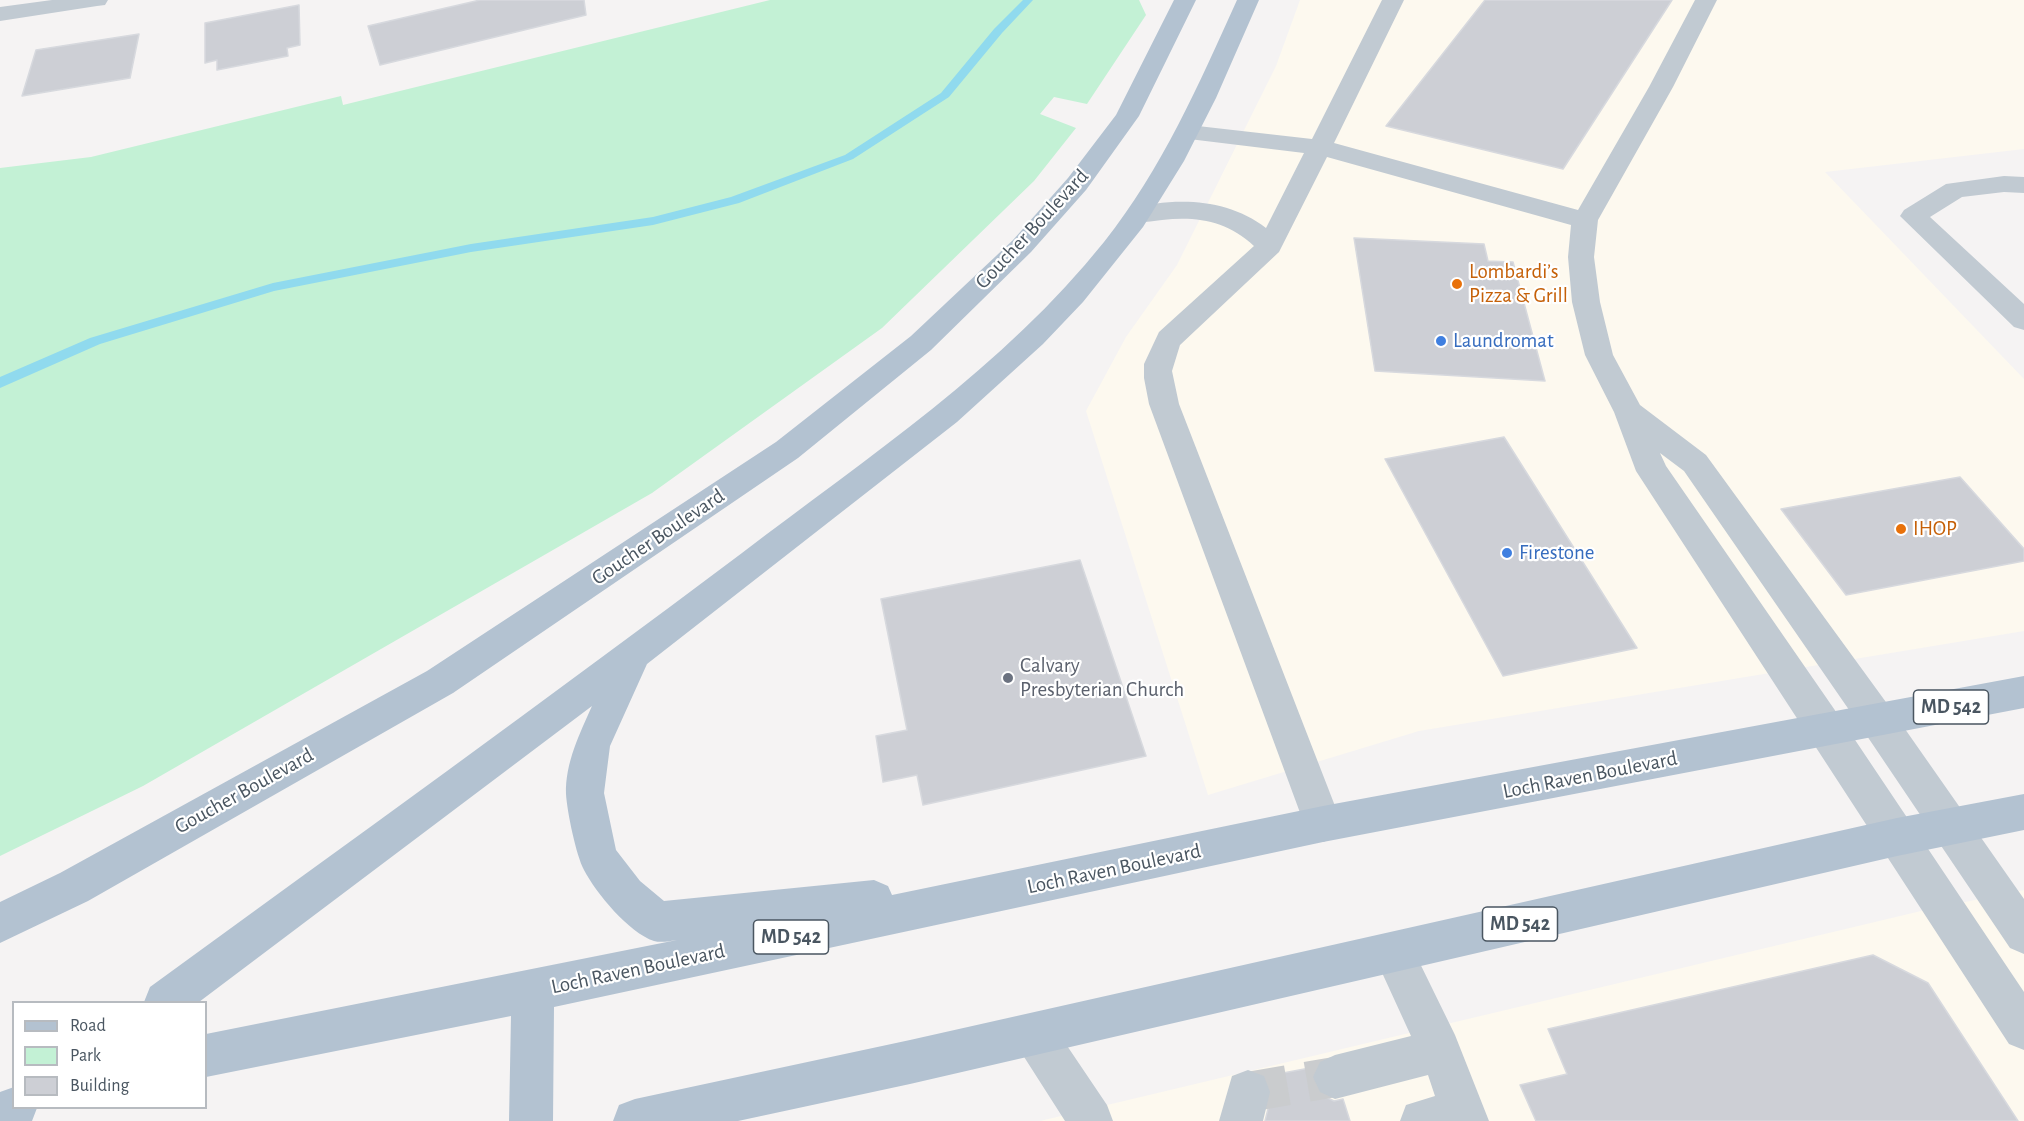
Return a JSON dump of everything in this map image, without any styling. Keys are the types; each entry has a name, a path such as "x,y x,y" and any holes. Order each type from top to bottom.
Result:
{"main road":[{"name":"Goucher Boulevard","path":"0,923 74,887 440,682 690,518 787,450 921,343 1022,246 1077,184 1126,116 1185,0"},
{"path":"166,1001 633,655 919,438 986,380 1074,295 1159,187 1189,132 1248,0"},
{"path":"633,655 592,746 585,794 598,858 626,895 657,922 1049,882"},
{"name":"Loch Raven Boulevard","path":"207,1056 533,991 1323,824 2024,692"},
{"name":"MD 542","path":"635,1121 1034,1034 1898,837 2024,812"},
{"path":"531,1121 533,991"}],"street":[{"path":"0,14 97,0"},
{"path":"1323,824 1164,404 1157,375 1157,359 1168,339 1270,246 1393,0"},
{"path":"1706,0 1585,220 1581,257 1586,302 1599,355 1629,412 1652,471 1828,730 2024,1029"},
{"path":"1189,132 1320,147 1585,220"},
{"path":"2024,185 2004,184 1955,190 1912,216 2024,320"},
{"path":"1138,215 1169,210 1212,211 1229,217 1248,228 1270,246"},
{"path":"1629,412 1695,463 1878,721 2024,934"},
{"path":"1394,953 1440,1050 1466,1116 1422,1121"},
{"path":"1034,1034 1091,1121"},
{"path":"1335,1077 1440,1050"}],"shaded area":[{"path":"1300,0 2024,0 2024,149 1825,172 2024,379 2024,631 1419,731 1208,795 1086,411 1126,337 1177,265 1276,66"},
{"path":"2024,890 2024,1121 1040,1121 1921,911"}],"green space":[{"path":"770,0 1139,0 1146,15 1087,104 1054,97 1040,114 1076,128 1034,181 882,328 652,493 143,786 0,856 0,168 91,157 341,96 343,105"}],"building":[{"path":"480,0 584,0 586,15 380,65 368,26"},
{"path":"1485,0 1672,0 1563,169 1386,126"},
{"path":"299,5 300,45 287,48 288,56 217,70 217,60 205,63 205,23"},
{"path":"139,34 130,78 22,96 36,50"},
{"path":"1354,238 1484,244 1488,261 1513,262 1545,381 1375,371"},
{"name":"Firestone","path":"1504,437 1637,648 1503,676 1385,459"},
{"name":"IHOP","path":"1960,477 2024,549 2024,561 1846,595 1781,509"},
{"name":"Calvary Presbyterian Church","path":"1080,560 1146,756 923,805 917,775 883,782 876,736 907,730 881,599"},
{"path":"1873,955 1928,983 2018,1121 1536,1121 1520,1085 1567,1074 1548,1029"},
{"path":"1315,1067 1311,1078 1318,1093 1334,1101 1343,1099 1350,1121 1265,1121 1272,1093 1267,1076"}],"waterway":[{"path":"0,383 95,341 273,287 471,248 653,221 735,200 849,157 945,95 998,31 1028,0"}],"tunnel":[{"path":"1248,1092 1335,1077"}],"place":[{"name":"Lombardi’s Pizza & Grill","path":"1457,284"},
{"name":"Laundromat","path":"1441,341"},
{"name":"IHOP","path":"1901,529"},
{"name":"Firestone","path":"1507,553"},
{"name":"Calvary Presbyterian Church","path":"1008,678"}]}
